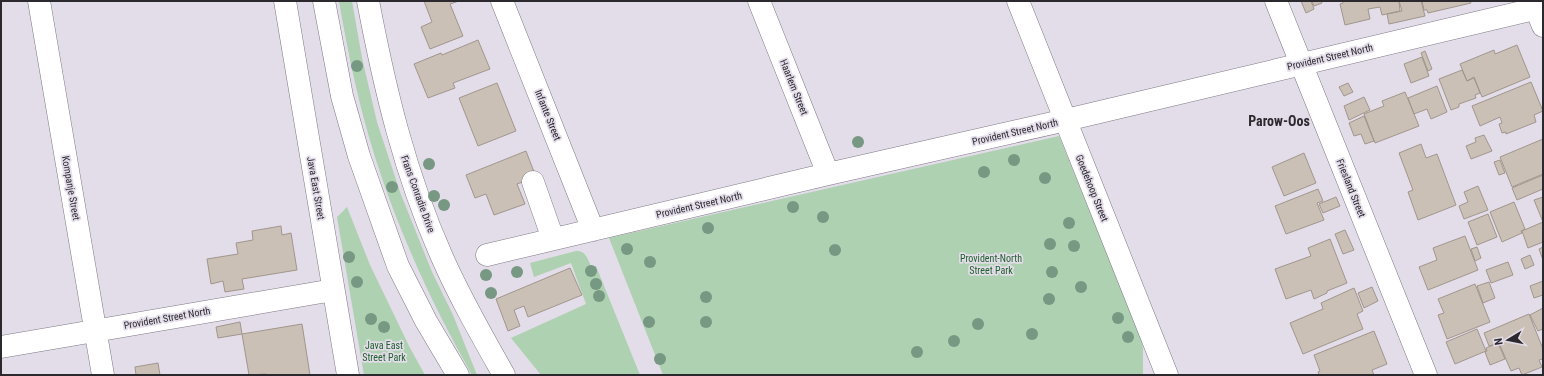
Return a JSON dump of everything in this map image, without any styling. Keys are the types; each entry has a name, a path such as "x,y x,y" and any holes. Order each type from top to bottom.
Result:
{"street":[{"name":"Kompanje Street","path":"39,1 103,375"},
{"name":"Java East Street","path":"284,1 348,375"},
{"path":"324,1 342,96 359,156 398,266 426,321 458,375"},
{"name":"Frans Conradie Drive","path":"368,1 389,103 400,144 418,197 441,256 467,310 504,373"},
{"name":"Infante Street","path":"502,1 593,230"},
{"name":"Haarlem Street","path":"759,1 828,174"},
{"name":"Goedehoop Street","path":"1018,1 1167,375"},
{"name":"Friesland Street","path":"1276,1 1426,375"},
{"name":"Provident Street North","path":"487,255 828,174 1066,120 1301,63 1539,11"},
{"path":"533,182 553,239"},
{"name":"Provident Street North","path":"1,347 333,290"}],"green space":[{"path":"339,1 352,1 362,58 377,122 400,192 432,272 453,315 477,375 472,375 430,296 384,185 359,99"},
{"name":"Provident-North Street Park","path":"1059,136 1141,337 1143,349 1143,375 663,375 609,238"},
{"name":"Java East Street Park","path":"347,207 370,265 410,348 425,375 364,375 337,217"},
{"path":"576,251 584,254 591,266 596,266 640,375 541,375 511,338 586,304 571,263 534,277 530,263"}],"building":[{"path":"424,1 459,1 450,4 463,36 430,49 421,27 432,22"},
{"path":"1301,1 1311,1 1314,9 1306,13"},
{"path":"1312,1 1321,1 1322,3 1314,6"},
{"path":"1343,1 1399,1 1400,11 1382,15 1380,7 1368,9 1370,19 1345,25 1340,4 1343,3"},
{"path":"1399,1 1421,1 1425,16 1389,24 1387,14 1402,11"},
{"path":"1422,1 1470,1 1471,3 1428,13 1427,10 1424,10"},
{"path":"478,40 490,69 453,83 455,88 428,98 414,64 441,53 442,55"},
{"path":"1517,45 1530,77 1482,97 1474,77 1467,81 1460,64 1494,50 1495,54"},
{"path":"1425,51 1432,69 1428,71 1421,53"},
{"path":"1422,57 1429,76 1411,83 1404,64"},
{"path":"1462,70 1467,81 1474,78 1480,93 1475,95 1476,98 1459,104 1459,107 1451,110 1439,79"},
{"path":"1531,82 1543,111 1534,115 1536,122 1506,134 1506,132 1502,133 1499,124 1502,123 1500,117 1480,126 1472,106"},
{"path":"497,83 516,131 478,146 459,98"},
{"path":"1348,83 1353,92 1344,96 1339,87"},
{"path":"1437,86 1447,112 1431,119 1427,109 1414,114 1408,98"},
{"path":"1405,92 1419,126 1375,143 1364,114 1384,106 1382,101"},
{"path":"1364,97 1370,110 1349,120 1344,106"},
{"path":"1364,116 1374,141 1365,144 1361,134 1354,136 1349,123"},
{"path":"1484,135 1492,151 1471,159 1466,146 1476,142 1475,138"},
{"path":"1543,139 1543,174 1512,187 1500,157"},
{"path":"1421,144 1426,158 1437,154 1456,205 1418,220 1408,192 1413,190 1399,153"},
{"path":"526,151 536,177 517,184 525,204 494,215 486,194 475,198 466,175"},
{"path":"1304,153 1316,183 1284,196 1272,167"},
{"path":"1500,160 1505,173 1499,175 1494,162"},
{"path":"1543,175 1543,189 1517,200 1512,188"},
{"path":"1478,186 1488,210 1464,219 1459,206 1468,202 1464,192"},
{"path":"1318,189 1323,201 1317,203 1324,220 1286,234 1275,206"},
{"path":"1336,197 1340,206 1323,213 1319,204"},
{"path":"1543,197 1543,222 1534,200"},
{"path":"1514,202 1525,229 1521,231 1522,233 1502,242 1490,212"},
{"path":"1488,214 1497,237 1477,245 1468,222"},
{"path":"1543,222 1543,242 1528,248 1522,231"},
{"path":"281,226 282,235 291,233 297,270 242,279 244,289 225,292 223,281 211,284 207,259 238,254 236,243 253,240 252,231"},
{"path":"1345,230 1354,250 1343,254 1335,234"},
{"path":"1465,236 1478,270 1428,290 1419,267 1437,260 1433,248"},
{"path":"1330,239 1347,283 1327,291 1327,293 1314,299 1311,290 1286,299 1275,269 1311,256 1308,248"},
{"path":"1477,247 1481,258 1475,261 1471,249"},
{"path":"1543,247 1543,260 1539,249"},
{"path":"1530,255 1534,265 1525,269 1521,259"},
{"path":"1508,262 1513,275 1491,283 1486,270"},
{"path":"570,268 582,295 528,317 524,306 514,310 520,326 508,331 496,299"},
{"path":"1543,281 1543,295 1534,298 1530,286"},
{"path":"1489,282 1495,298 1483,303 1477,286"},
{"path":"1475,284 1490,322 1447,339 1438,315 1444,313 1438,299"},
{"path":"1372,287 1378,301 1364,308 1358,293"},
{"path":"1354,288 1363,311 1357,314 1363,329 1303,354 1290,323 1323,309 1321,303"},
{"path":"1543,308 1543,329 1538,331 1530,315"},
{"path":"1529,314 1543,349 1543,359 1539,360 1542,367 1522,375 1519,368 1511,371 1499,343 1489,346 1484,333"},
{"path":"240,322 242,334 218,338 216,327"},
{"path":"302,324 310,375 249,375 242,334"},
{"path":"1477,329 1486,351 1455,364 1446,342"},
{"path":"1374,331 1387,364 1372,370 1374,375 1319,375 1318,372 1320,371 1314,355"},
{"path":"1498,343 1505,359 1490,365 1485,352 1487,351 1486,348"},
{"path":"158,363 160,375 136,375 135,367"}],"district":[{"name":"Parow-Oos","path":"1279,121"}]}
